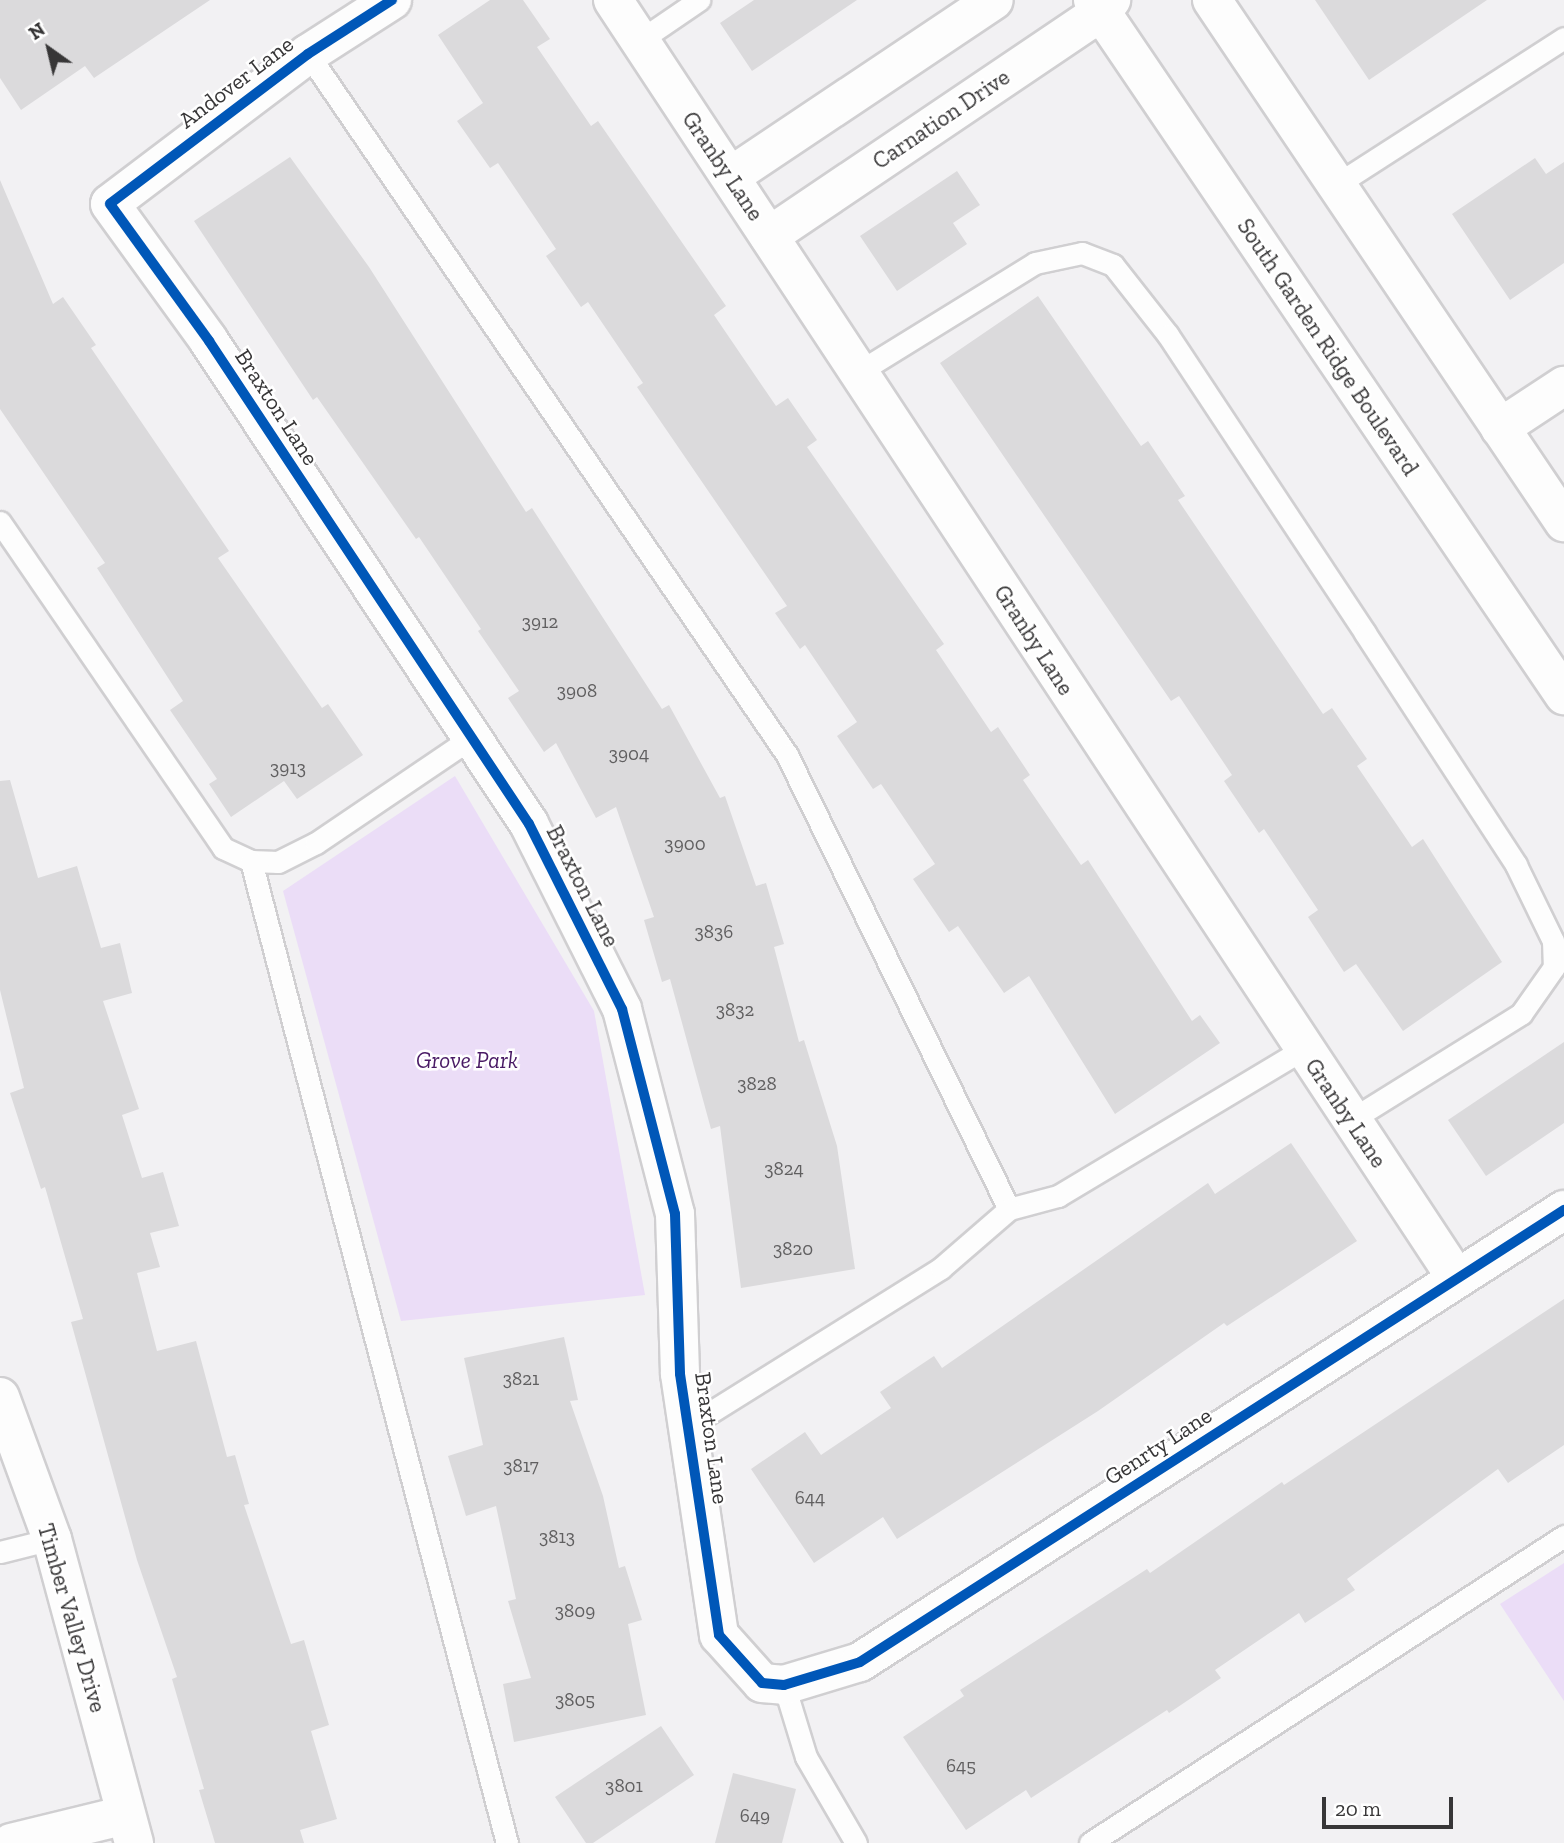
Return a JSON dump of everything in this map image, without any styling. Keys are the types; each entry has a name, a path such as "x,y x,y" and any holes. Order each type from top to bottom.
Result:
{"street":[{"name":"Andover Lane","path":"110,204 308,54 392,0"},
{"name":"Granby Lane","path":"613,0 1457,1279"},
{"path":"731,176 994,0"},
{"path":"1212,0 1564,522"},
{"name":"Carnation Drive","path":"769,236 1101,4"},
{"name":"South Garden Ridge Boulevard","path":"1101,4 1564,695"},
{"name":"Braxton Lane","path":"110,204 209,341 529,824 622,1009 675,1214 680,1374 690,1425 719,1635 773,1684"},
{"path":"1500,428 1564,386"},
{"name":"Genrty Lane","path":"773,1684 860,1662 1564,1210"},
{"name":"Timber Valley Drive","path":"0,1397 52,1539 130,1829"},
{"path":"11,1843 130,1829"}],"lane":[{"path":"639,41 699,0"},
{"path":"1336,184 1564,38"},
{"path":"308,54 787,755 1009,1209"},
{"path":"857,373 1035,263 1082,253 1113,265 1168,335 1516,865 1553,941 1554,967 1521,1014 1351,1120"},
{"path":"0,522 223,848 251,861 278,862 316,843 471,738"},
{"path":"251,861 507,1843"},
{"path":"690,1425 941,1269 1009,1209 1058,1196 1304,1049"},
{"path":"1090,1843 1564,1536"},
{"path":"0,1552 52,1539"},
{"path":"773,1684 806,1757 856,1843"}],"green space":[{"name":"Grove Park","path":"455,776 594,1011 645,1295 401,1321 283,891"},
{"path":"1564,1563 1564,1701 1500,1604"}],"building":[{"path":"0,0 210,0 94,78 85,66 21,110 0,78"},
{"path":"490,0 523,0 550,39 537,47 591,126 598,121 726,306 714,315 776,406 788,398 817,440 807,447 944,644 936,650 991,732 998,727 1030,775 1023,780 1081,865 1088,860 1192,1021 1200,1015 1220,1043 1115,1114 1029,976 1004,993 958,926 949,932 913,879 935,864 881,784 873,789 837,736 857,722 805,645 800,649 775,613 787,606 637,387 643,383 588,302 581,307 546,256 556,249 498,163 490,168 457,121 483,103 438,35"},
{"path":"754,0 857,0 752,71 720,23"},
{"path":"1315,0 1487,0 1369,80"},
{"path":"290,157 369,267 526,512 532,508 662,709 669,705 720,798 725,796 756,886 766,883 784,944 774,947 799,1042 804,1040 837,1146 855,1269 741,1288 720,1126 711,1129 670,979 662,982 644,920 654,917 616,807 596,818 556,743 544,752 508,698 519,691 478,631 481,629 419,537 416,539 317,397 313,400 194,221"},
{"path":"1535,158 1546,174 1564,162 1564,263 1510,300 1452,214"},
{"path":"957,171 980,205 953,223 967,244 897,291 860,236"},
{"path":"0,180 53,304 63,297 96,345 91,348 229,551 218,558 322,708 328,704 363,755 297,799 284,781 231,817 209,784 217,779 170,710 183,701 97,568 105,563 0,409"},
{"path":"1038,296 1141,446 1148,441 1185,496 1178,500 1323,714 1332,708 1367,759 1357,766 1412,847 1423,839 1502,962 1403,1031 1356,964 1344,972 1308,917 1318,910 1264,829 1259,833 1224,781 1232,775 1179,696 1171,701 940,363"},
{"path":"10,780 38,878 77,866 101,948 120,943 132,993 103,1001 139,1109 122,1115 142,1178 163,1172 179,1226 150,1233 160,1267 137,1273 157,1351 196,1341 227,1457 235,1455 249,1504 244,1505 291,1644 304,1640 329,1725 311,1731 337,1819 300,1830 304,1843 215,1843 199,1790 204,1789 172,1679 177,1677 137,1560 71,1322 83,1319 45,1187 41,1189 10,1093 24,1088 0,990 0,781"},
{"path":"1564,1042 1564,1123 1486,1176 1448,1120"},
{"path":"1291,1143 1357,1241 1227,1326 1224,1323 1098,1411 897,1539 883,1517 814,1563 751,1469 805,1432 821,1455 891,1408 880,1392 934,1356 942,1368 1208,1183 1215,1194"},
{"path":"1564,1299 1564,1445 1508,1483 1498,1469 1347,1579 1355,1590 1305,1623 1299,1613 1215,1670 1221,1678 1169,1713 1167,1710 1031,1798 1026,1790 966,1830 903,1737 964,1696 960,1690 1147,1569 1150,1573 1282,1482 1284,1485"},
{"path":"564,1337 578,1400 570,1401 603,1496 619,1568 625,1566 642,1620 628,1624 646,1715 514,1742 503,1684 531,1678 508,1601 516,1599 496,1506 466,1516 448,1456 483,1445 464,1358"},
{"path":"661,1726 694,1775 593,1843 586,1843 555,1797"},
{"path":"733,1773 796,1789 782,1843 715,1843"}],"cycle path":[{"path":"392,0 308,54 110,204 209,341 529,824 622,1009 675,1214 680,1374 719,1635 762,1683 784,1685 860,1662 1564,1210"}]}
